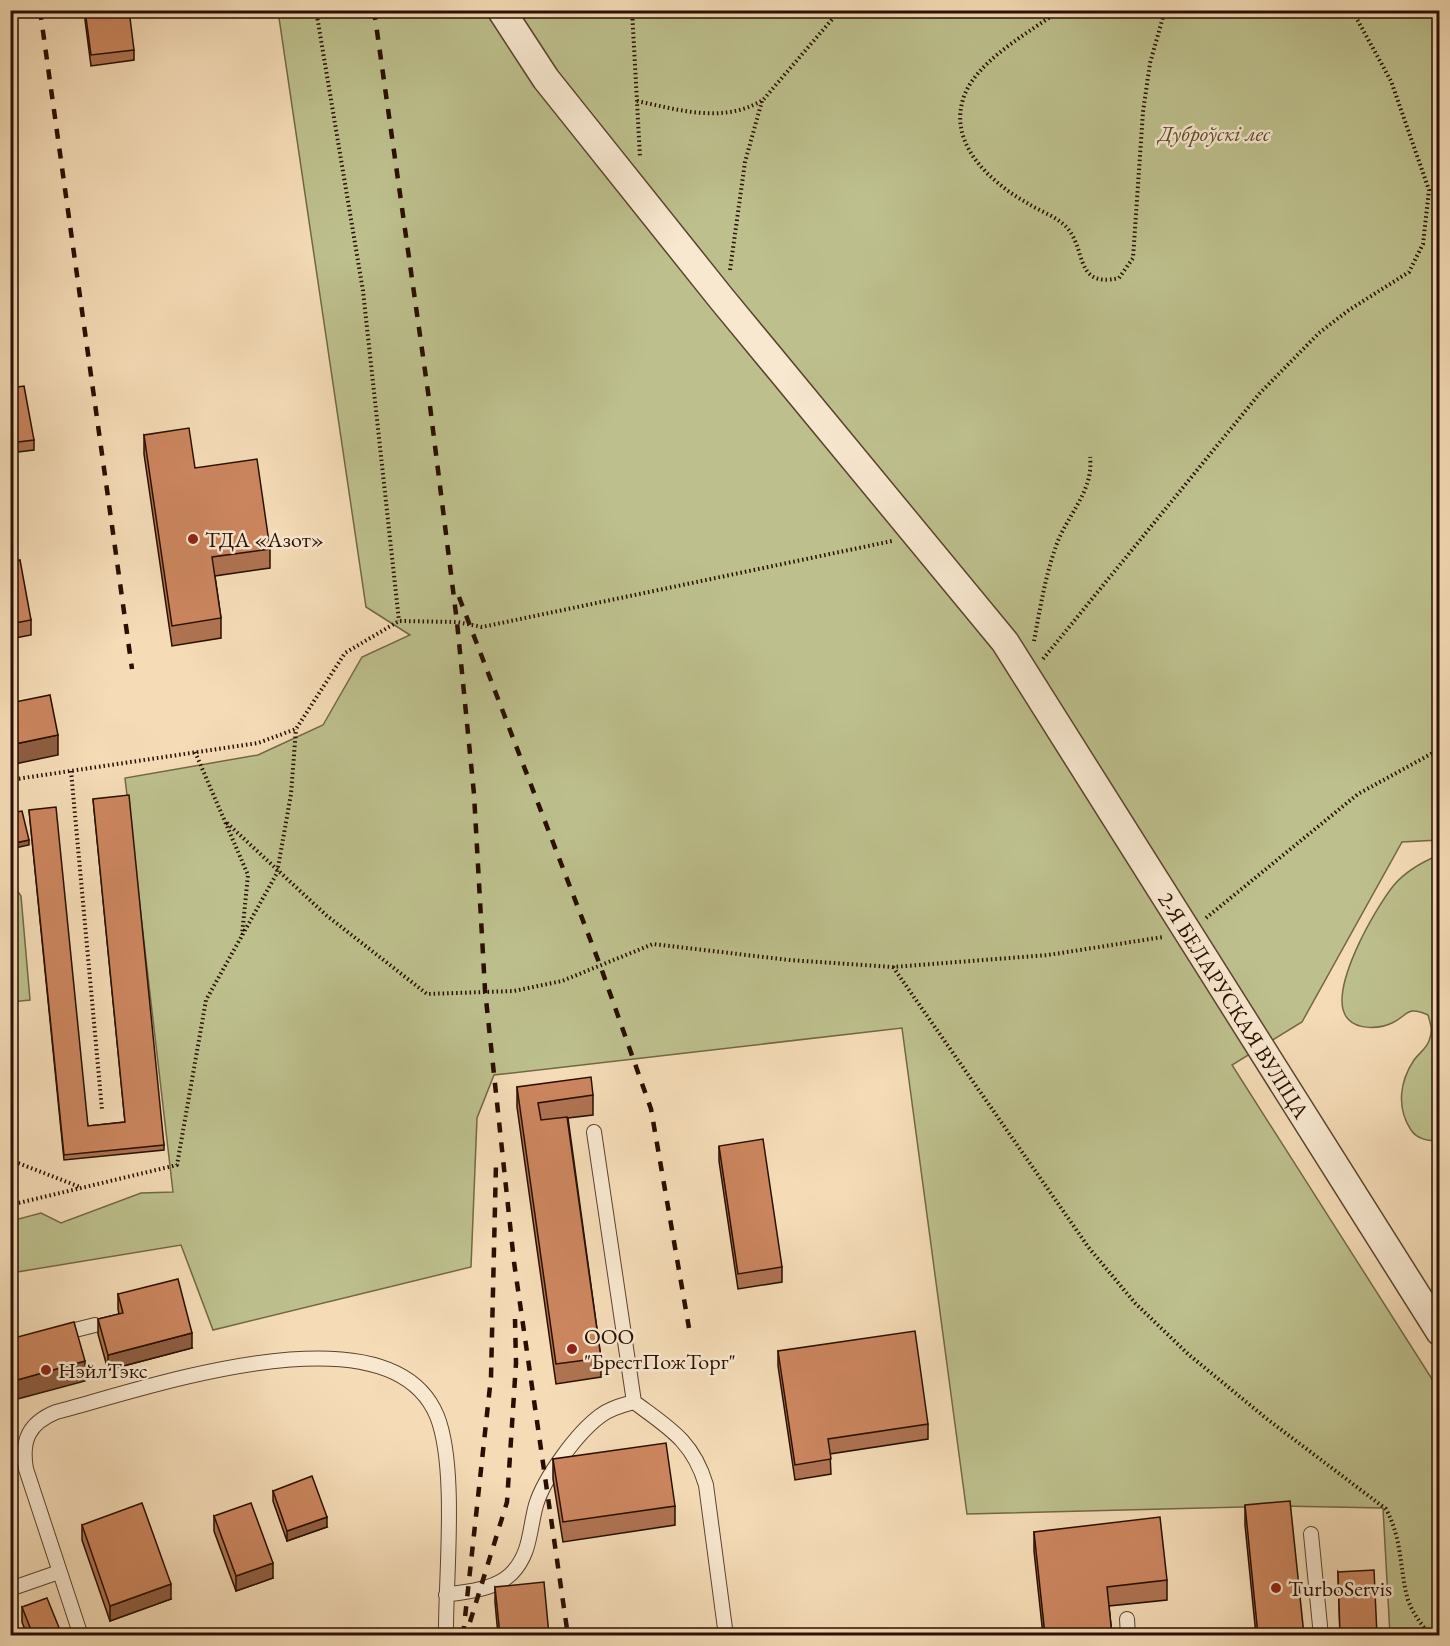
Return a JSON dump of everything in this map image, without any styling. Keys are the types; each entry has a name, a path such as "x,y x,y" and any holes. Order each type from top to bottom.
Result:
{"street":[{"name":"2-Я БЕЛАРУСКАЯ ВУЛІЦА","path":"501,10 546,79 721,298 976,604 1028,677 1440,1332"}],"lane":[{"path":"594,1132 634,1402 679,1435 700,1466 706,1485 726,1635"},
{"path":"42,1339 95,1324"},
{"path":"81,1635 23,1455 24,1441 31,1427 41,1418 222,1369 298,1359 338,1358 393,1371 412,1383 426,1398 437,1416 447,1472 444,1633"},
{"path":"446,1595 480,1590 496,1584 511,1574 522,1560 530,1542 535,1509 546,1483 587,1428 601,1415 634,1402"},
{"path":"1311,1534 1321,1635"},
{"path":"10,1589 59,1572"},
{"path":"1127,1619 1128,1635"}],"path":[{"path":"316,10 363,291 399,621"},
{"path":"632,10 642,198"},
{"path":"721,298 734,249 745,162 763,100 840,10"},
{"path":"1060,10 989,61 967,88 962,102 961,129 972,155 1011,193 1062,222 1072,233 1086,272 1095,279 1107,281 1119,278 1133,258 1143,112 1150,63 1165,10"},
{"path":"1028,677 1260,393 1319,333 1349,310 1409,272 1423,244 1429,190 1391,81 1352,10"},
{"path":"637,101 709,114 739,111 763,100"},
{"path":"1028,677 1050,565 1064,527 1089,484 1090,457"},
{"path":"10,1204 177,1165 206,1000 277,873 291,794 296,729 345,653 399,621 457,622 482,627 919,536"},
{"path":"10,780 258,743 296,729"},
{"path":"227,824 277,873 326,915 427,994 514,991 562,981 653,944 789,960 893,966 1048,955 1188,934 1358,794 1440,749"},
{"path":"195,752 248,875 241,938"},
{"path":"71,771 102,1110"},
{"path":"893,966 1089,1248 1135,1303 1188,1354 1267,1419 1386,1509 1395,1526 1400,1545 1409,1602 1431,1635"},
{"path":"10,1160 81,1188"}],"green space":[{"name":"Дуброўскі лес","path":"278,11 1439,11 1439,840 1402,842 1302,1022 1232,1065 1439,1390 1439,1635 1390,1635 1383,1508 1280,1506 967,1514 902,1028 494,1075 477,1118 471,1267 213,1330 181,1245 11,1273 11,1221 41,1213 61,1223 141,1193 173,1192 125,778 258,755 323,725 362,657 410,635 366,607"},
{"path":"1439,855 1440,1140 1432,1141 1420,1138 1411,1130 1403,1112 1402,1103 1403,1085 1409,1068 1430,1037 1431,1028 1428,1015 1411,1011 1387,1025 1363,1027 1348,1019 1343,1007 1343,991 1348,971 1365,930 1386,896 1409,871"},
{"path":"10,880 21,896 30,1000 11,1002"}],"building":[{"path":"85,10 129,10 134,50 91,55"},
{"path":"24,386 34,440 10,443 10,388"},
{"path":"189,428 195,468 257,459 270,549 212,557 221,618 172,626 144,435"},
{"path":"20,560 31,620 10,624 10,562"},
{"path":"50,695 58,735 10,745 10,703"},
{"path":"129,795 164,1145 64,1155 29,810 56,807 88,1126 125,1122 93,799"},
{"path":"22,811 29,840 10,844 10,813"},
{"path":"591,1077 593,1095 538,1103 541,1120 567,1117 601,1358 556,1364 517,1087"},
{"path":"763,1139 782,1267 738,1274 719,1146"},
{"path":"178,1279 192,1333 108,1355 98,1319 123,1313 118,1294"},
{"path":"74,1322 85,1361 10,1382 10,1339"},
{"path":"915,1331 928,1424 828,1439 831,1459 795,1465 778,1351"},
{"path":"666,1443 675,1506 563,1522 553,1459"},
{"path":"312,1476 327,1517 287,1531 273,1491"},
{"path":"1290,1501 1304,1635 1258,1635 1245,1505"},
{"path":"142,1503 171,1584 110,1606 82,1525"},
{"path":"251,1503 273,1563 236,1576 214,1516"},
{"path":"1160,1517 1167,1580 1107,1587 1112,1635 1045,1635 1034,1532"},
{"path":"1374,1570 1377,1635 1340,1635 1338,1572"},
{"path":"544,1582 549,1635 500,1635 495,1587"},
{"path":"47,1598 62,1635 33,1635 22,1607"}],"railway":[{"path":"40,10 132,669"},
{"path":"374,10 430,406 457,622 474,794 485,990 514,1262 568,1636"},
{"path":"459,597 600,965 651,1109 689,1328"},
{"path":"463,1636 491,1377 496,1163"},
{"path":"470,1622 507,1502 516,1363 515,1319"}],"place":[{"name":"ТДА «Азот»","path":"193,539"},
{"name":"ООО \"БрестПожТорг\"","path":"572,1349"},
{"name":"НэйлТэкс","path":"46,1370"},
{"name":"TurboServis","path":"1276,1588"}]}
